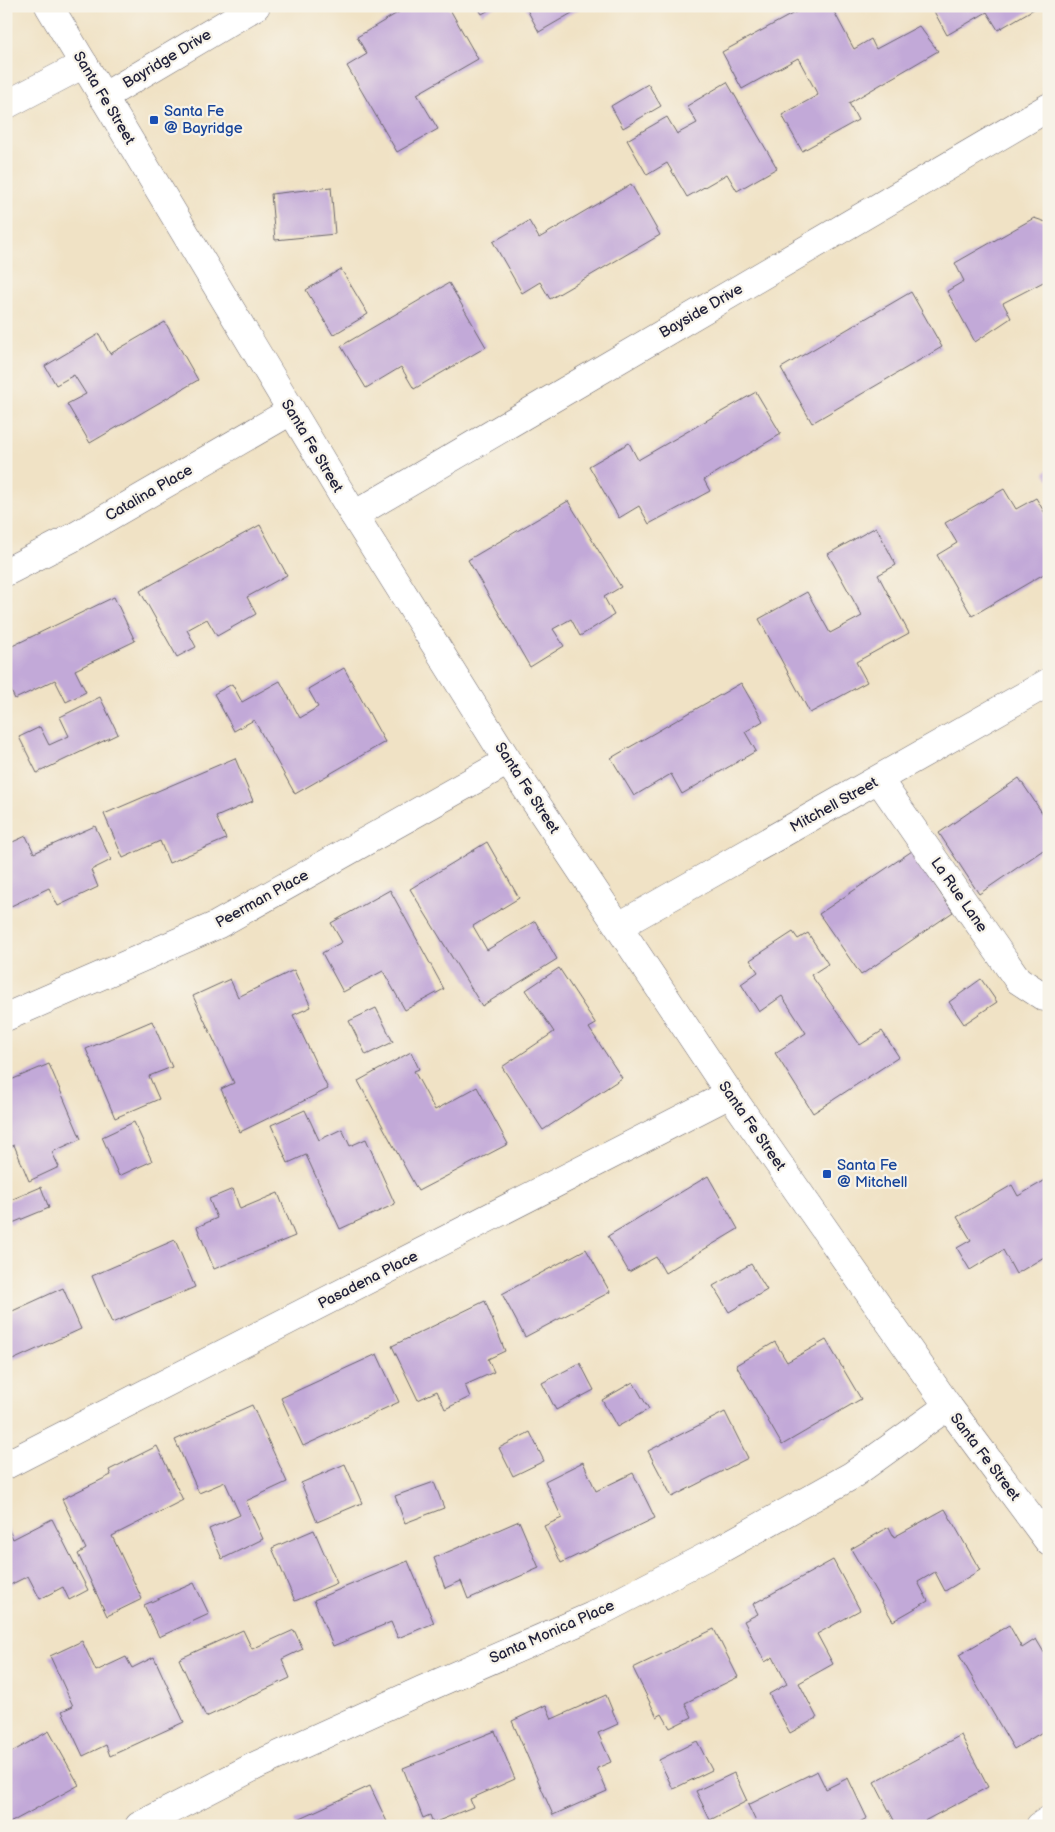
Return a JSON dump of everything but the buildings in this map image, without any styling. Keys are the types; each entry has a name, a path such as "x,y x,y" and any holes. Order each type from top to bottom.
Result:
{"street":[{"name":"Santa Fe Street","path":"49,6 354,515 508,760 730,1094 948,1406 1049,1542"},
{"name":"Bayridge Drive","path":"104,97 256,6"},
{"path":"6,105 84,64"},
{"name":"Bayside Drive","path":"354,515 1049,107"},
{"name":"Catalina Place","path":"6,572 72,538 291,411"},
{"name":"Mitchell Street","path":"619,926 1049,682"},
{"name":"Peerman Place","path":"6,1017 217,924 508,760"},
{"name":"La Rue Lane","path":"878,780 1018,980 1044,997 1049,996"},
{"name":"Pasadena Place","path":"6,1465 730,1094"},
{"name":"Santa Monica Place","path":"139,1826 258,1765 413,1694 592,1616 660,1581 851,1476 948,1406"},
{"path":"1040,1826 1049,1820"}],"place":[{"name":"Santa Fe @ Bayridge","path":"154,120"},
{"name":"Santa Fe @ Mitchell","path":"827,1174"}]}
